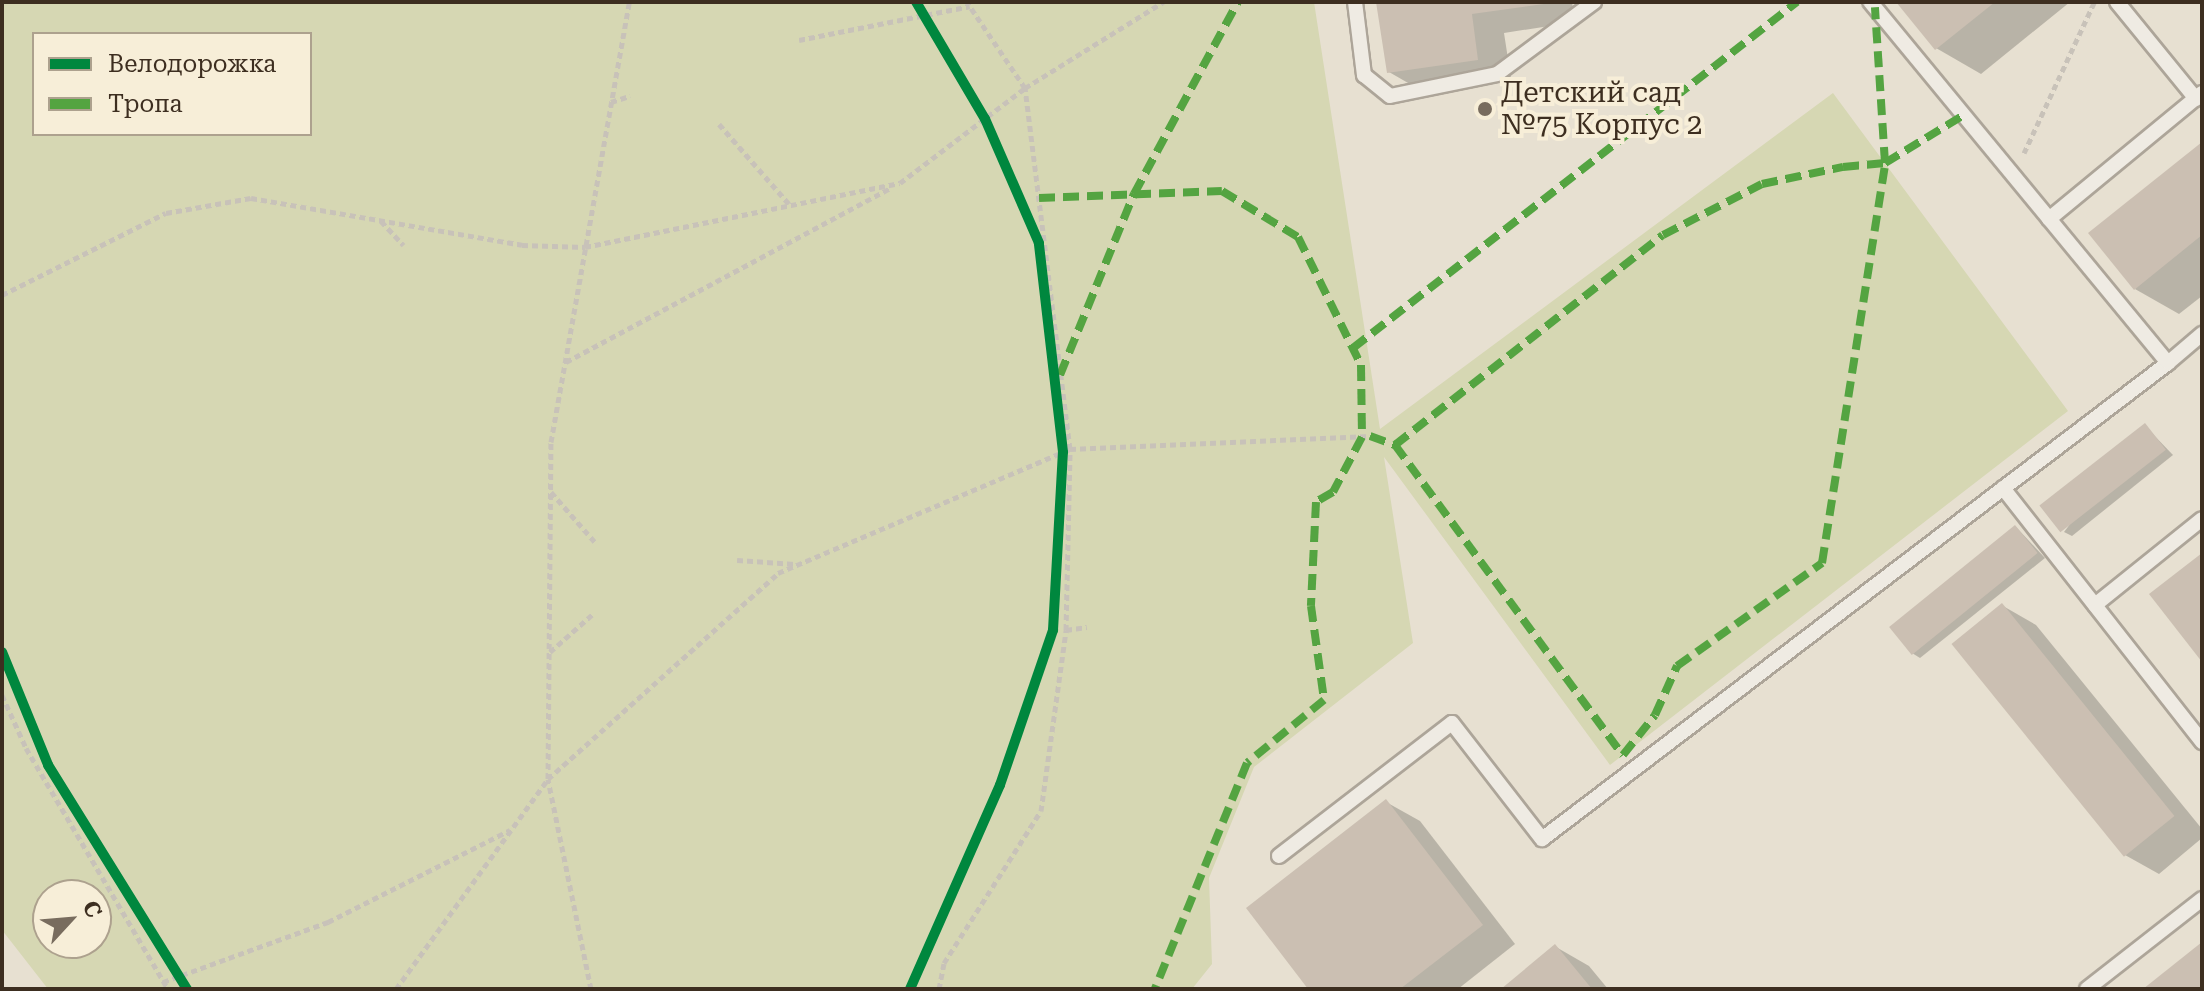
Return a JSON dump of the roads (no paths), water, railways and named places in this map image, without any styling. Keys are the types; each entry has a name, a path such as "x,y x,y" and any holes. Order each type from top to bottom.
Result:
{"lane":[{"path":"1355,2 1364,75 1390,96 1497,74 1594,2"},
{"path":"1870,2 2168,363"},
{"path":"2049,219 2199,96 2117,2"},
{"path":"1279,856 1452,723 1542,839 2202,334"},
{"path":"2003,488 2202,742"},
{"path":"2095,605 2202,519"},
{"path":"2087,989 2202,899"}],"place":[{"name":"Детский сад №75 Корпус 2","path":"1485,109"}]}
